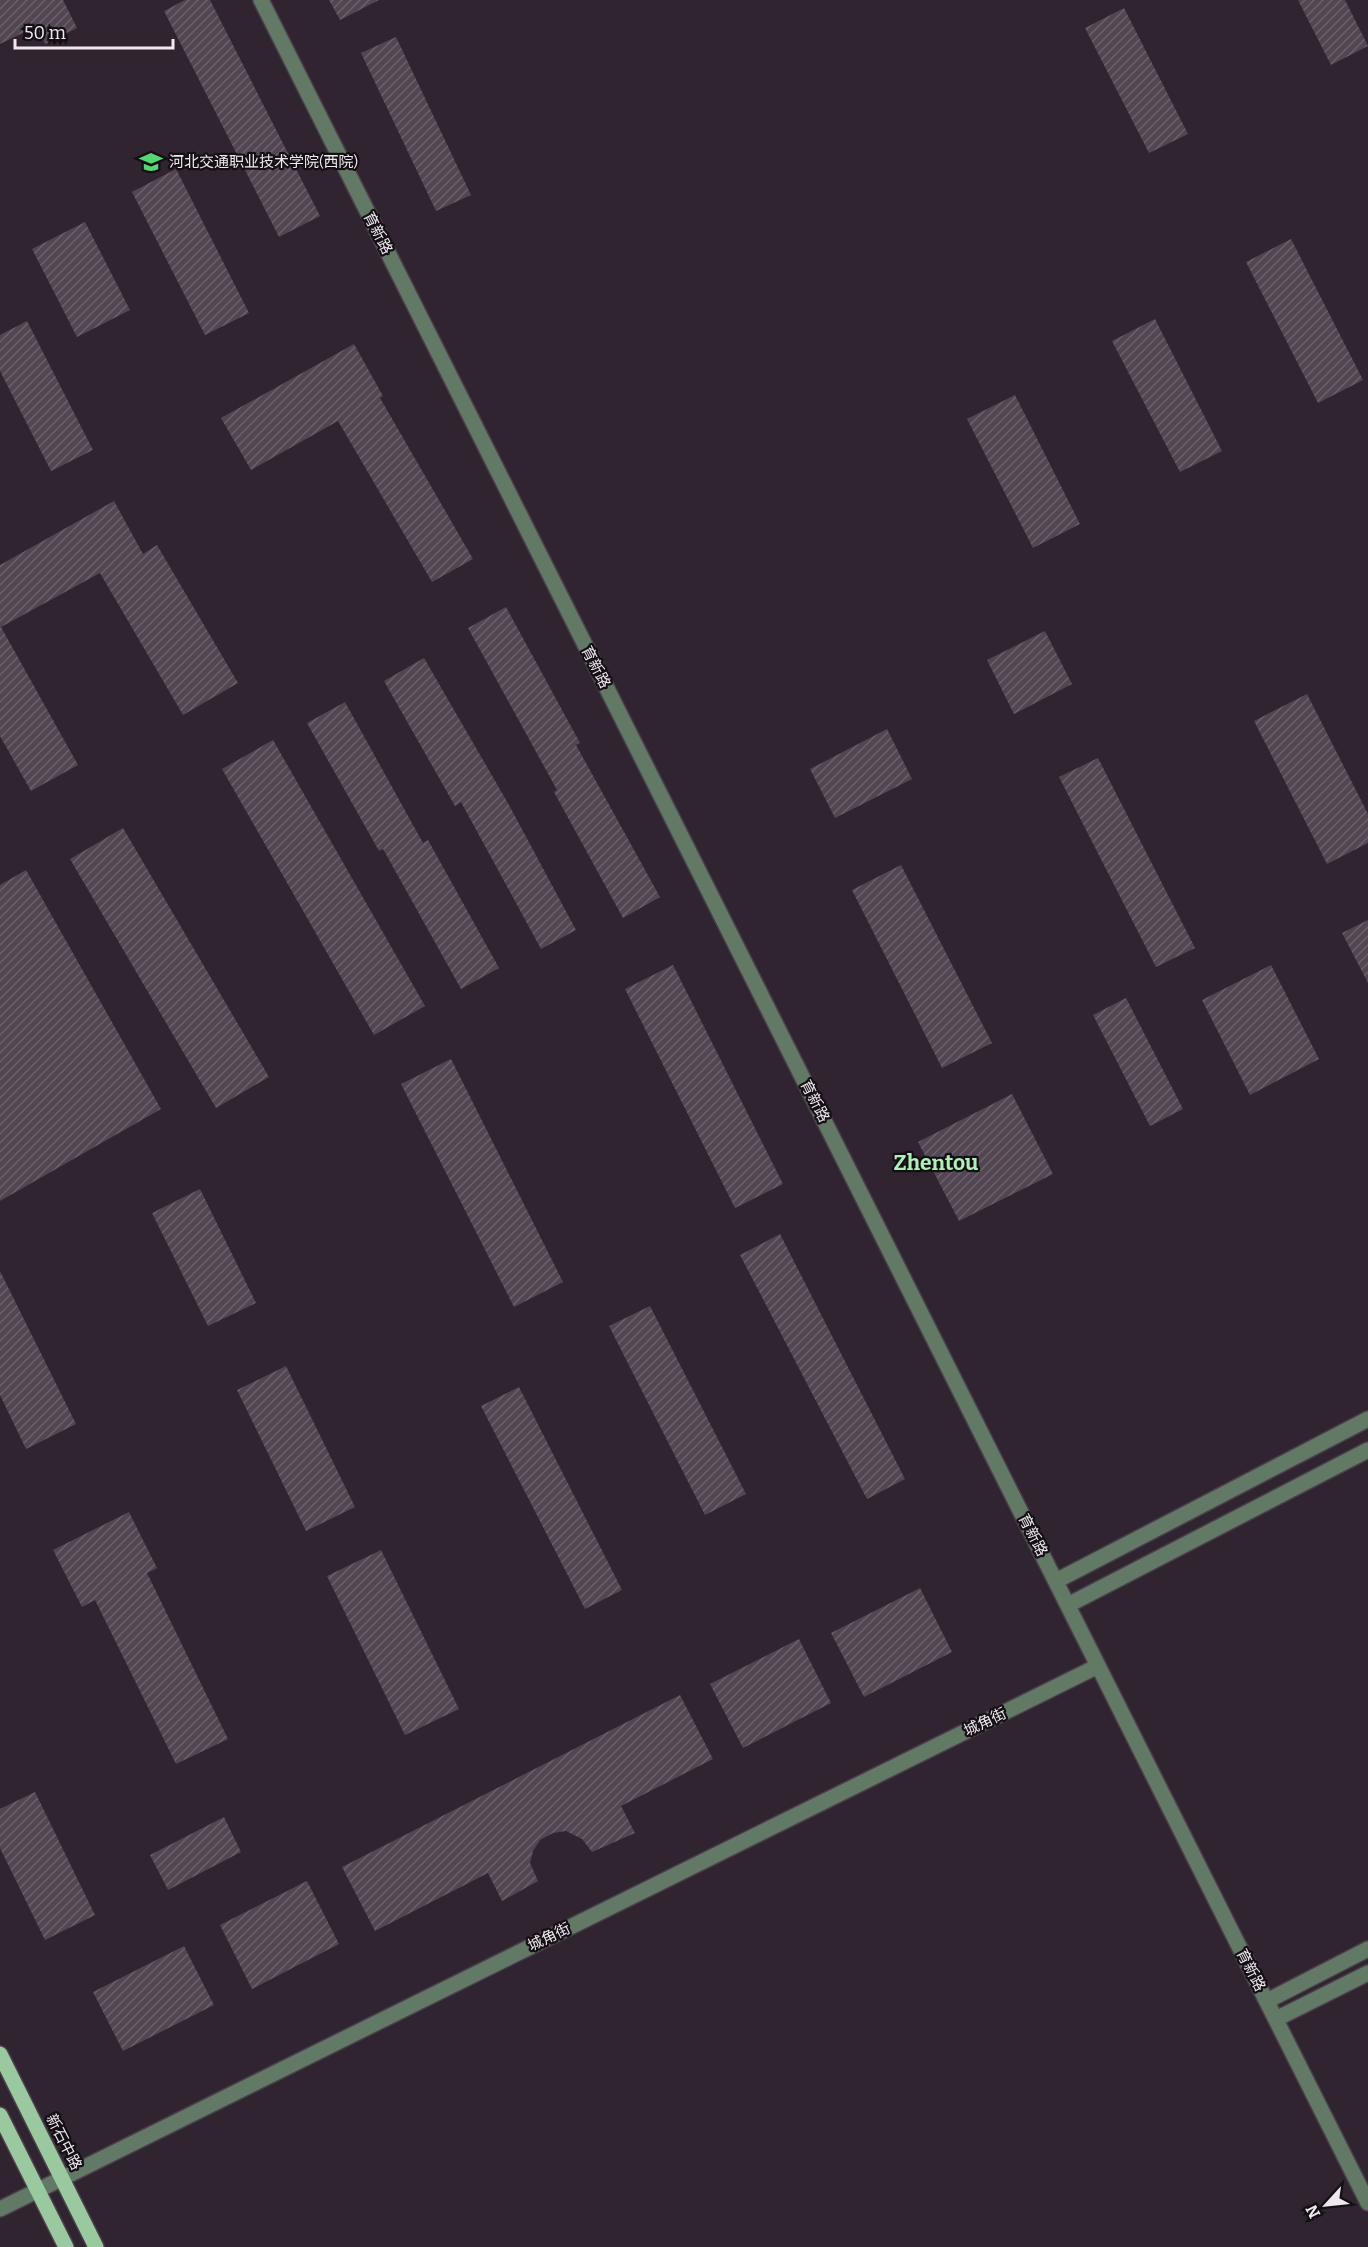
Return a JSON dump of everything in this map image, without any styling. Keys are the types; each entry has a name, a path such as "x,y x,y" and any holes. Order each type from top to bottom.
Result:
{"main road":[{"name":"新石中路","path":"0,2054 96,2247"},
{"path":"0,2115 66,2247"}],"street":[{"name":"育新路","path":"261,0 1368,2203"},
{"path":"1056,1581 1368,1419"},
{"path":"1068,1605 1368,1450"},
{"name":"城角街","path":"0,2209 1098,1666"},
{"path":"1267,2001 1368,1949"},
{"path":"1276,2019 1368,1973"}],"building":[{"path":"0,0 63,0 77,28 45,44 37,26 0,44"},
{"path":"185,0 210,0 320,216 279,237 164,11"},
{"path":"329,0 379,0 340,20"},
{"path":"1298,0 1345,0 1368,46 1331,65"},
{"path":"1124,8 1188,134 1149,153 1085,28"},
{"path":"396,37 471,195 436,211 361,53"},
{"path":"176,169 249,313 205,335 132,192"},
{"path":"85,222 130,310 77,337 32,249"},
{"path":"1291,239 1363,380 1318,403 1246,262"},
{"path":"1155,319 1222,451 1180,472 1112,341"},
{"path":"27,321 93,450 51,471 0,371 0,335"},
{"path":"354,344 383,396 380,398 473,559 432,582 338,421 251,470 221,418"},
{"path":"1015,395 1080,524 1033,548 967,419"},
{"path":"114,501 143,554 157,545 238,683 183,715 100,573 1,627 78,765 31,791 0,736 0,565"},
{"path":"506,607 580,743 576,745 660,897 623,918 554,792 557,790 468,628"},
{"path":"1045,631 1072,684 1014,714 987,660"},
{"path":"424,658 509,805 576,930 541,949 461,802 455,806 384,681"},
{"path":"1307,694 1368,814 1368,843 1327,864 1254,721"},
{"path":"345,702 423,843 428,840 499,968 461,989 383,849 379,851 307,723"},
{"path":"887,729 912,779 835,818 810,769"},
{"path":"273,740 425,1006 374,1035 222,769"},
{"path":"1098,758 1195,948 1156,967 1059,777"},
{"path":"123,828 269,1077 216,1108 70,859"},
{"path":"901,865 992,1043 942,1068 852,890"},
{"path":"26,870 161,1109 0,1201 0,885"},
{"path":"1368,920 1368,983 1342,933"},
{"path":"673,965 783,1184 735,1208 625,989"},
{"path":"1271,965 1319,1059 1250,1095 1202,1000"},
{"path":"1126,998 1183,1109 1150,1126 1093,1015"},
{"path":"451,1059 563,1282 514,1307 401,1084"},
{"path":"1012,1094 1053,1174 959,1221 918,1142"},
{"path":"200,1189 256,1303 208,1326 152,1213"},
{"path":"780,1234 905,1479 867,1499 740,1255"},
{"path":"0,1271 76,1424 26,1449 0,1395"},
{"path":"650,1306 746,1494 705,1515 609,1326"},
{"path":"286,1366 355,1507 306,1531 237,1390"},
{"path":"519,1387 622,1590 585,1609 481,1406"},
{"path":"129,1512 157,1568 147,1573 228,1739 176,1764 95,1600 82,1607 53,1550"},
{"path":"381,1550 459,1709 405,1735 327,1576"},
{"path":"920,1588 952,1652 864,1697 831,1633"},
{"path":"799,1639 831,1703 743,1748 710,1684"},
{"path":"680,1695 713,1759 621,1806 635,1833 592,1852 582,1839 566,1831 553,1833 540,1840 533,1851 530,1863 538,1881 502,1901 488,1873 375,1931 342,1867"},
{"path":"35,1792 95,1915 45,1940 0,1848 0,1809"},
{"path":"224,1817 241,1852 168,1890 150,1855"},
{"path":"307,1881 339,1944 252,1989 220,1925"},
{"path":"184,1946 214,2005 123,2051 93,1992"}],"place":[{"name":"河北交通职业技术学院(西院)","path":"151,162"}],"district":[{"name":"Zhentou","path":"936,1163"}]}
